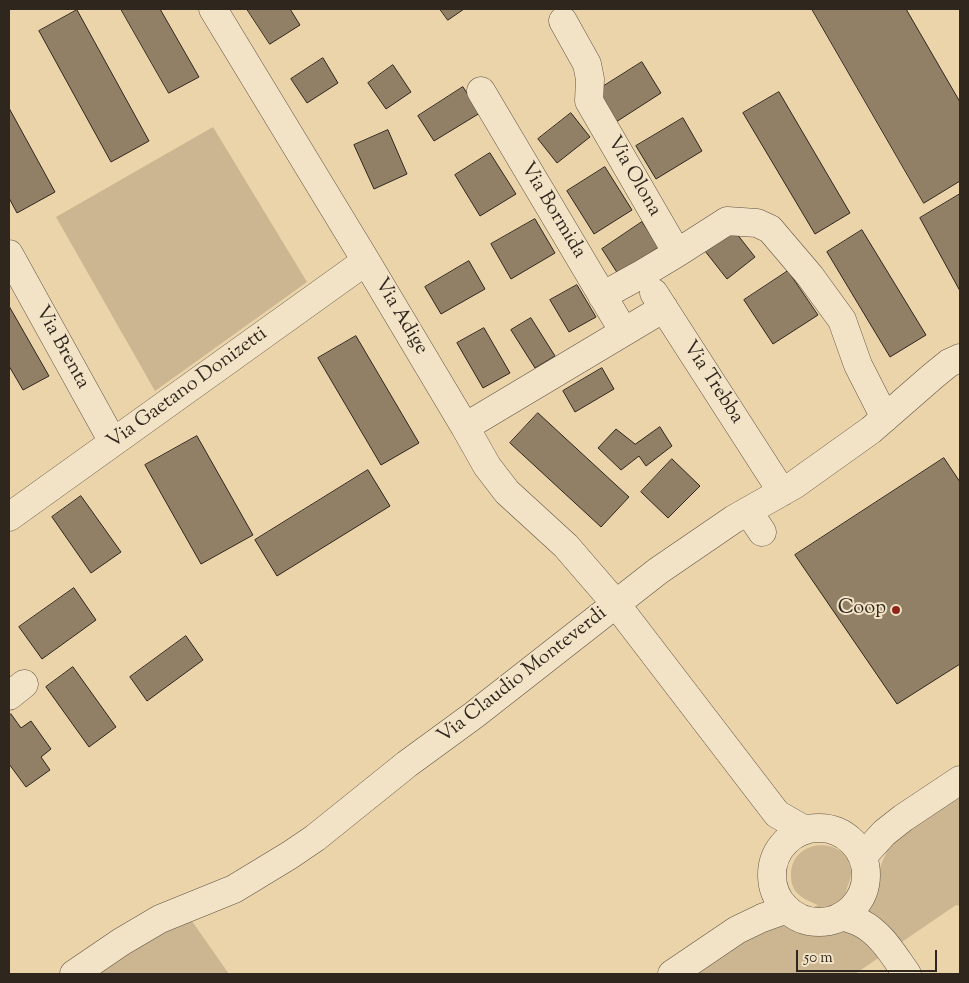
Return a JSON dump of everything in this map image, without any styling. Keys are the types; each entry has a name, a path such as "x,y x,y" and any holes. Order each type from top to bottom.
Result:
{"street":[{"name":"Via Adige","path":"213,9 366,260 487,466 508,492 566,546 728,738 777,814"},
{"name":"Via Olona","path":"562,21 587,64 590,79 588,101 677,253"},
{"name":"Via Bormida","path":"481,91 624,332"},
{"path":"602,296 677,253 727,221 757,223 770,229 810,276 842,320 858,365 885,418"},
{"name":"Via Brenta","path":"9,254 113,442"},
{"name":"Via Gaetano Donizetti","path":"9,516 366,260"},
{"name":"Via Trebba","path":"642,274 782,492"},
{"path":"465,427 664,308"},
{"name":"Via Claudio Monteverdi","path":"74,974 121,942 160,919 234,889 263,873 315,838 407,764 488,705 658,571 698,543 755,522 782,492 849,446 949,363 960,358"},
{"path":"855,846 861,832 878,828 903,818 960,780"},
{"path":"777,814 805,830"},
{"path":"777,814 782,847"},
{"path":"820,828 834,830 855,846 866,868 866,880 864,892 851,910 831,921 807,921 796,916 780,899 772,874 775,860 782,847 792,836 805,830 820,828"},
{"path":"864,892 883,941"},
{"path":"672,974 738,930 757,912 780,899"},
{"path":"842,916 860,922 870,929 883,941 907,974"}],"shaded area":[{"path":"213,127 307,282 155,391 56,217"},
{"path":"960,792 960,906 956,905 855,974 669,974 818,905 803,898 796,892 791,876 793,863 800,853 809,847 820,845 831,847 841,852 848,861 851,873 846,892 876,877 891,841"},
{"path":"187,914 229,974 99,974"}],"building":[{"path":"121,9 160,9 199,77 169,93"},
{"path":"247,9 290,9 300,25 270,44"},
{"path":"440,9 464,9 448,20"},
{"path":"812,9 906,9 960,102 960,181 924,203"},
{"path":"77,10 149,141 111,162 39,31"},
{"path":"323,58 338,83 307,103 291,79"},
{"path":"642,62 661,93 616,122 596,91"},
{"path":"393,65 411,92 386,109 368,83"},
{"path":"463,87 480,113 434,141 418,116"},
{"path":"779,92 850,213 815,234 743,113"},
{"path":"9,108 55,192 17,213 9,198"},
{"path":"571,113 590,137 557,163 538,139"},
{"path":"683,118 702,151 656,179 636,146"},
{"path":"388,130 407,174 374,189 354,145"},
{"path":"490,153 516,194 480,216 455,175"},
{"path":"605,167 632,210 594,234 567,191"},
{"path":"960,194 960,291 920,218"},
{"path":"535,219 555,253 511,279 491,244"},
{"path":"642,222 659,247 618,274 602,249"},
{"path":"733,229 755,257 727,279 705,251"},
{"path":"862,230 926,335 890,357 827,252"},
{"path":"469,261 485,289 441,314 425,287"},
{"path":"788,271 818,315 773,344 744,300"},
{"path":"577,285 596,317 569,332 550,300"},
{"path":"9,306 49,376 23,390 9,366"},
{"path":"531,318 555,356 535,368 511,330"},
{"path":"484,328 510,373 483,388 457,343"},
{"path":"356,336 419,443 381,465 318,358"},
{"path":"602,368 614,389 575,412 563,391"},
{"path":"538,413 629,497 601,527 510,443"},
{"path":"660,427 672,446 646,466 639,456 621,470 598,448 616,429 635,444"},
{"path":"197,436 253,535 201,564 145,465"},
{"name":"Coop","path":"944,458 960,482 960,664 897,704 795,555"},
{"path":"672,459 700,486 668,518 641,492"},
{"path":"368,470 390,506 277,576 255,540"},
{"path":"81,496 121,552 91,573 52,517"},
{"path":"74,588 96,620 42,659 19,627"},
{"path":"186,636 203,660 147,701 130,677"},
{"path":"73,667 116,727 89,747 46,687"},
{"path":"11,714 21,728 31,721 51,749 41,757 50,770 26,787 9,764 9,716"}],"place":[{"name":"Coop","path":"896,610"}]}
